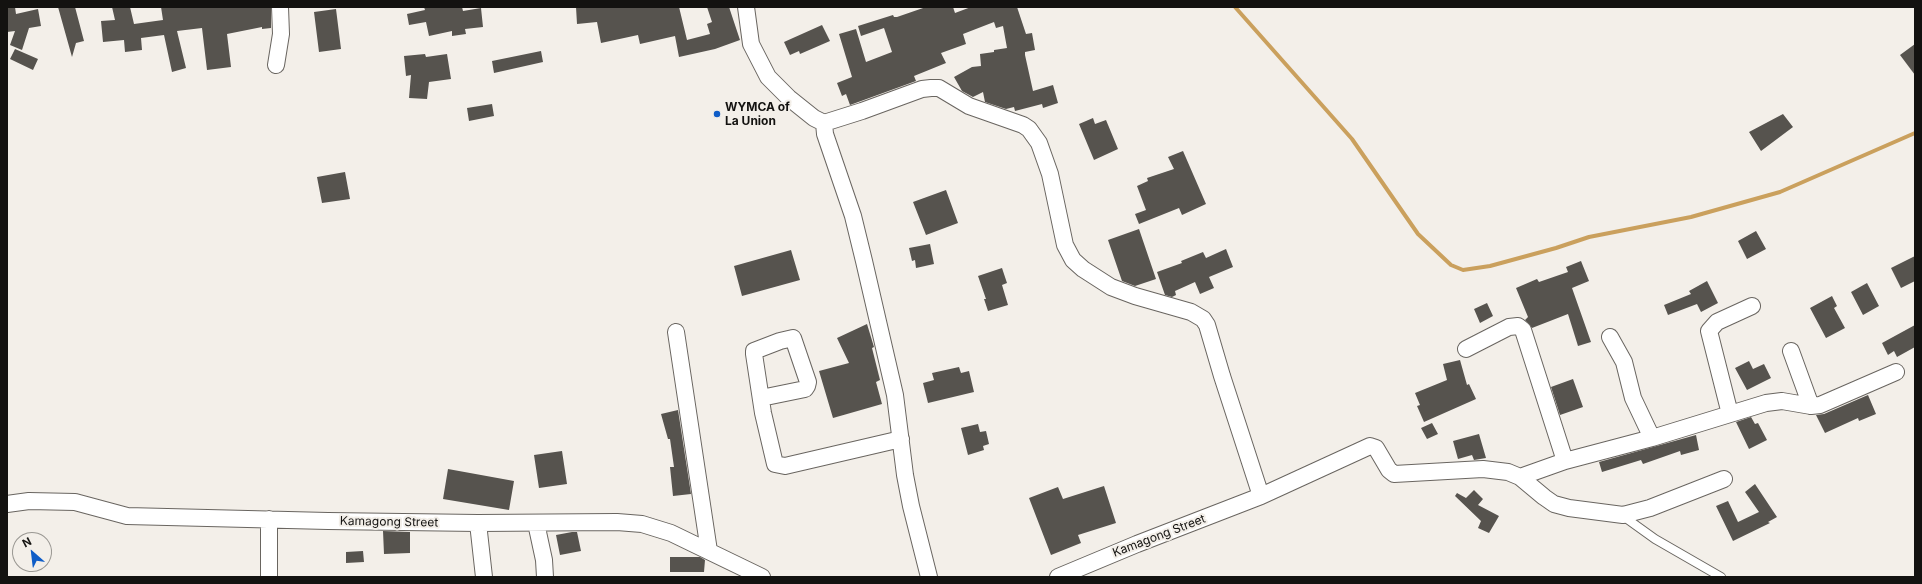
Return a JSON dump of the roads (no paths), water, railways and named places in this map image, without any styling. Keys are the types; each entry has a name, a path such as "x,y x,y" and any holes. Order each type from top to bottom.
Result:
{"street":[{"path":"276,65 281,34 280,7"},
{"path":"746,7 751,44 768,77 789,98 814,118 824,123 922,89 939,88 969,106 1023,125 1029,129 1039,143 1050,174 1064,240 1074,260 1082,269 1111,287 1135,296 1192,312 1203,319 1208,325 1222,376 1261,496"},
{"path":"824,123 825,134 853,216 895,395 904,474 910,506 928,577"},
{"path":"1730,414 1709,331 1717,322 1752,306"},
{"path":"1466,349 1509,327 1518,326 1523,330 1564,461"},
{"path":"676,332 710,551"},
{"path":"1610,337 1624,362 1633,398 1652,438"},
{"path":"1791,351 1811,406"},
{"path":"1724,479 1650,508 1623,515 1569,508 1554,504 1544,498 1520,477 1564,461 1652,438 1774,402 1782,401 1811,406 1824,403 1896,372"},
{"path":"761,398 775,464 780,466 901,439"},
{"name":"Kamagong Street","path":"1058,577 1137,544 1261,496 1370,446 1376,448 1389,470 1394,474 1483,469 1508,472 1520,477"},
{"name":"Kamagong Street","path":"7,504 29,501 75,502 127,516 478,523 617,522 642,524 671,533 762,577"},
{"path":"269,519 269,577"},
{"path":"478,523 484,577"},
{"path":"536,523 544,560 545,577"}],"lane":[{"path":"1623,515 1655,539 1721,577"}],"waterway":[{"path":"1235,7 1352,139 1418,234 1451,265 1463,270 1490,266 1556,248 1589,237 1691,217 1780,192 1915,133"}],"place":[{"name":"WYMCA of La Union","path":"717,114"}]}
